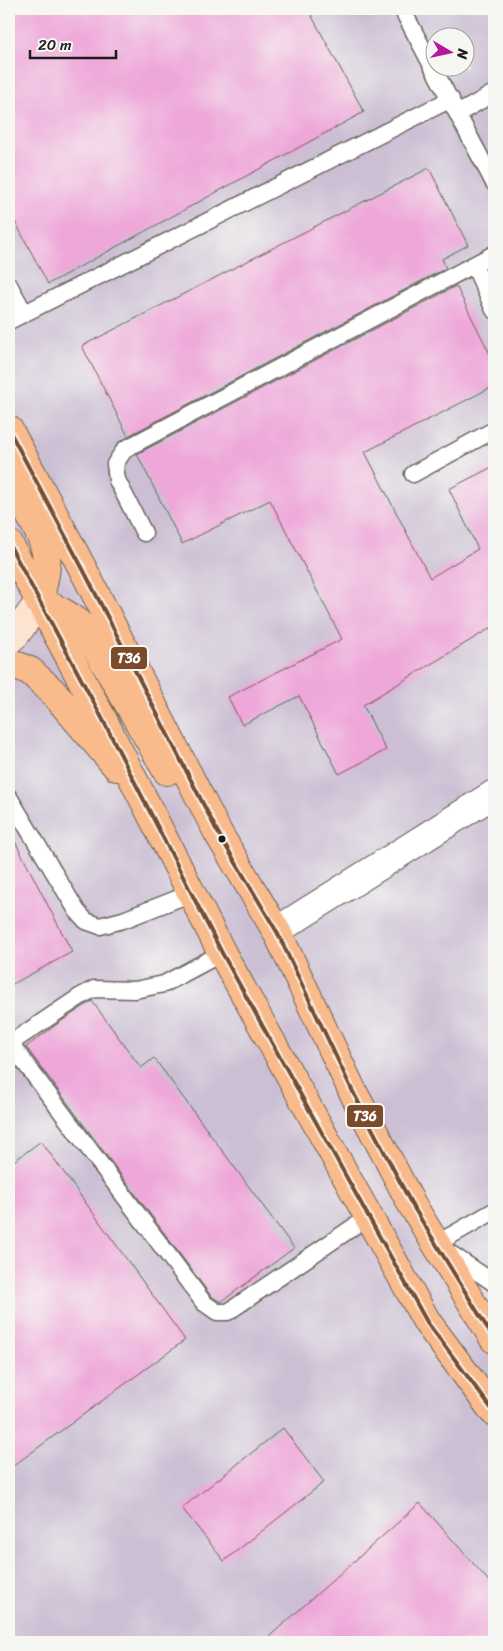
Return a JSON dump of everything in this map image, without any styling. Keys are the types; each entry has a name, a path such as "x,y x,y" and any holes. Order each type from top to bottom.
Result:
{"main road":[{"path":"9,430 90,582 218,831 276,931 352,1090 411,1204 494,1339"},
{"path":"9,480 36,528 46,552 46,568 39,602"},
{"path":"9,544 102,718 222,953 368,1217 427,1322 494,1412"},
{"path":"39,602 73,617 86,630 189,810 231,888 256,920 266,929 276,931"},
{"path":"9,662 30,671 53,692 117,768 134,780"}],"street":[{"path":"9,614 39,602"},
{"path":"9,640 16,634 39,602"},
{"path":"276,931 494,794"}],"lane":[{"path":"402,9 455,106 494,183"},
{"path":"9,321 24,312 455,106 494,93"},
{"path":"144,533 117,480 115,464 125,449 494,254"},
{"path":"474,265 494,310"},
{"path":"9,285 24,312"},
{"path":"413,474 494,430"},
{"path":"9,797 77,911 86,921 100,926 123,920 192,893"},
{"path":"222,953 164,984 135,990 94,989 10,1044 204,1303 217,1312 228,1312 368,1217"},
{"path":"494,1211 436,1244 494,1283"}],"shaded area":[{"path":"9,9 494,9 494,1642 9,1642"}],"building":[{"path":"9,9 308,9 364,112 48,284 9,210"},
{"path":"429,168 468,245 442,259 446,268 128,436 82,346"},
{"path":"456,286 494,362 494,386 365,452 430,578 478,549 449,489 494,466 494,626 363,705 386,750 339,774 299,696 242,725 228,697 342,639 270,500 182,544 137,454"},
{"path":"9,830 72,952 9,986"},
{"path":"92,1001 141,1068 154,1058 294,1248 221,1302 211,1296 26,1047"},
{"path":"41,1141 185,1340 9,1469 9,1165"},
{"path":"283,1428 324,1482 224,1561 182,1508"},
{"path":"420,1503 494,1587 494,1642 263,1642"}],"transit line":[{"name":"T36","path":"9,430 85,573 217,831 277,932 352,1090 411,1203 494,1339"},
{"name":"T36","path":"9,544 102,718 222,953 427,1322 494,1412"}]}
